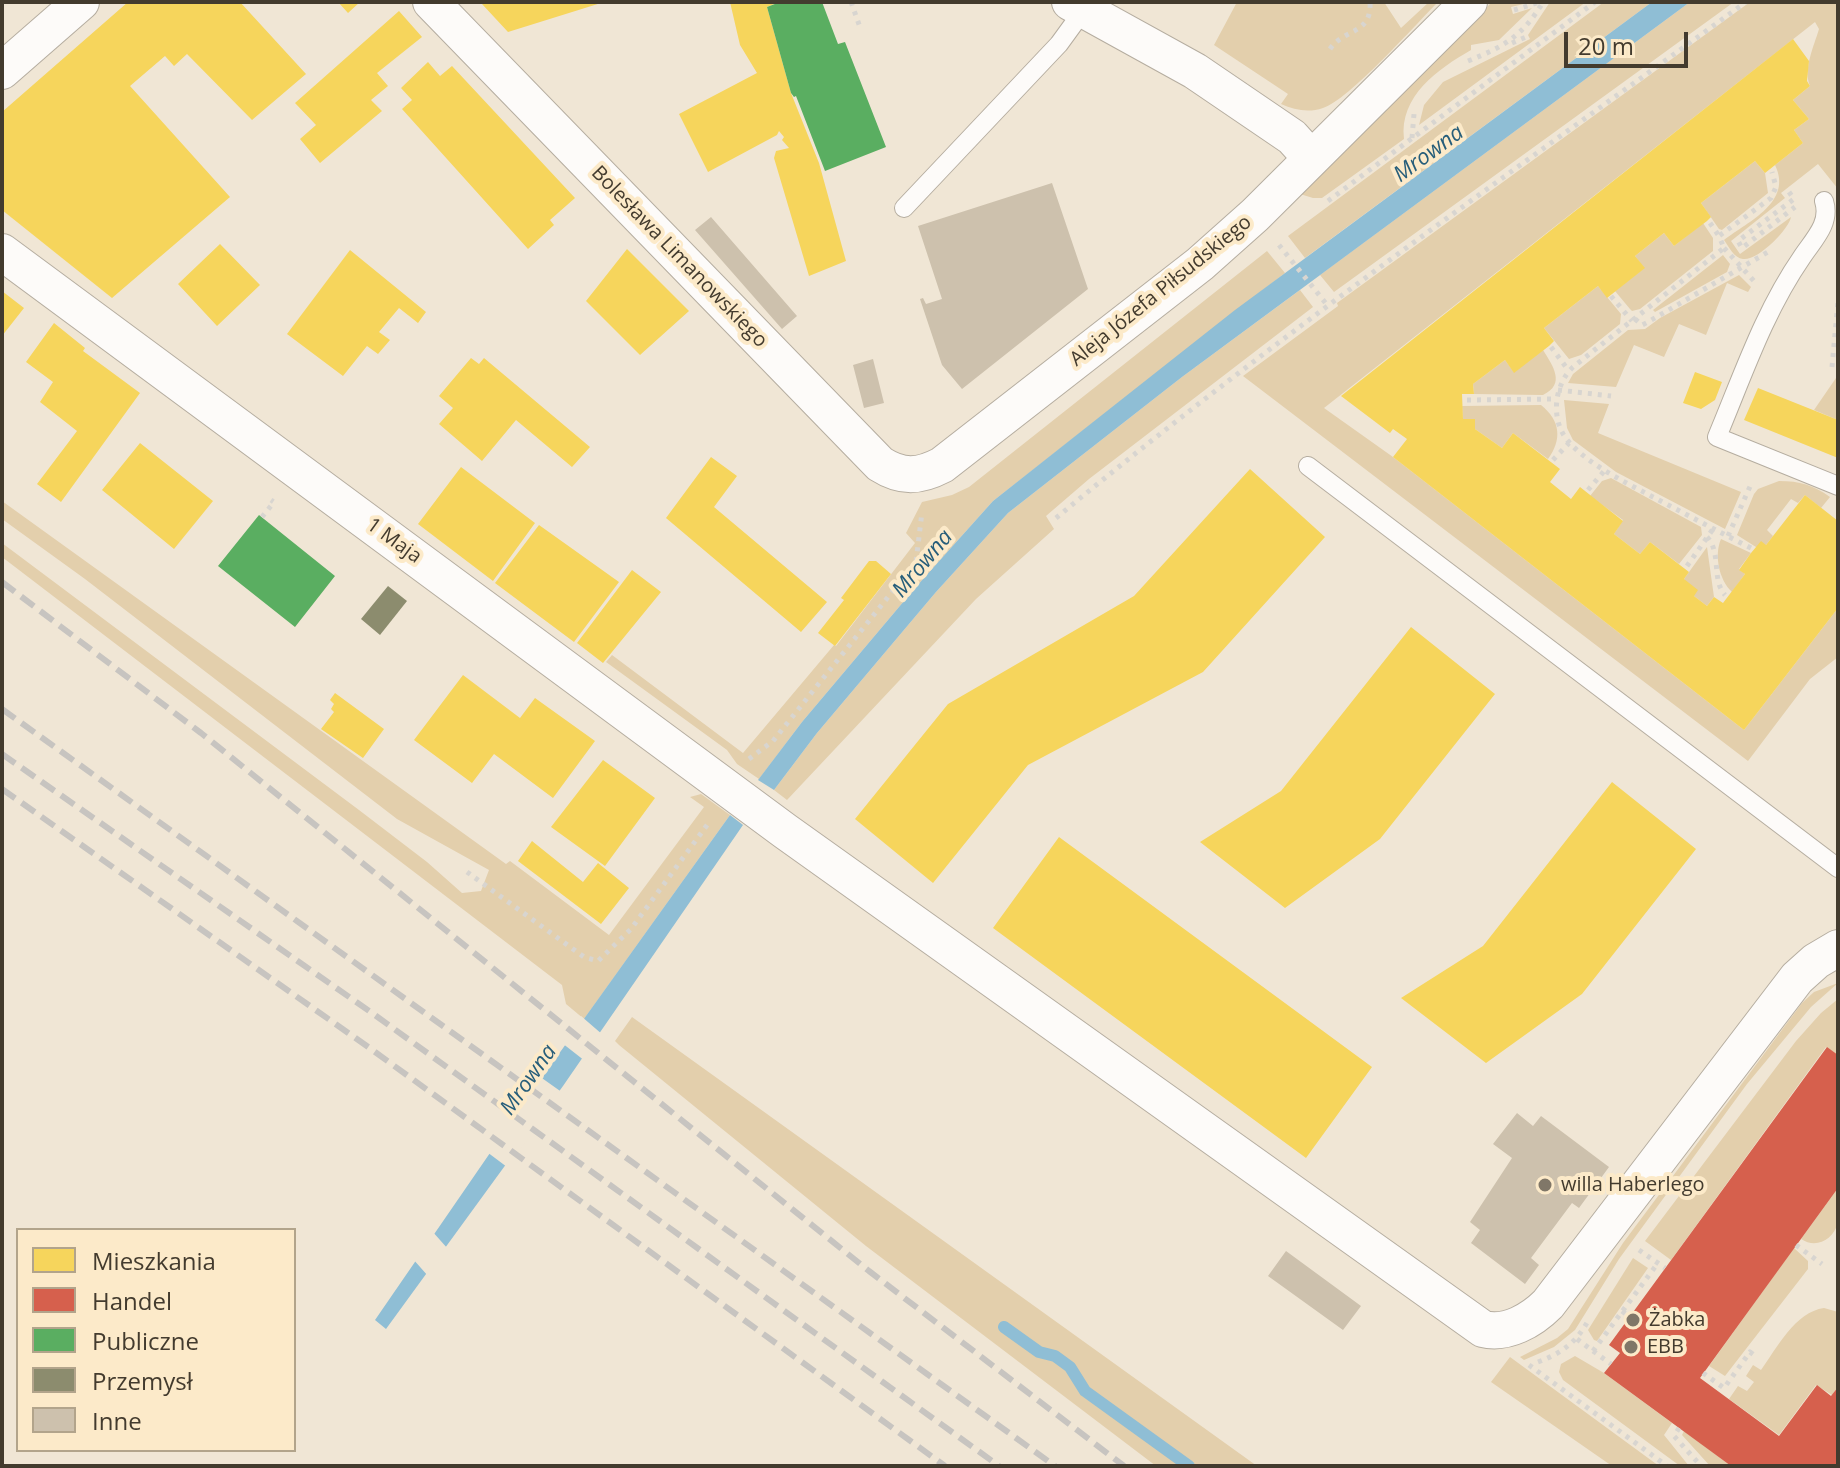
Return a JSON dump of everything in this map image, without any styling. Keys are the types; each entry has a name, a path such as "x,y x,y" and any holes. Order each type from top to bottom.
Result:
{"street":[{"path":"2,71 81,2"},
{"name":"Bolesława Limanowskiego","path":"431,2 880,464 895,473 914,476 942,465"},
{"name":"Aleja Józefa Piłsudskiego","path":"942,465 1200,264 1255,215 1469,2"},
{"path":"1077,7 1195,71 1292,137 1311,158"},
{"name":"1 Maja","path":"2,252 729,772 778,825 1461,1316 1489,1331 1513,1327 1539,1313 1548,1304 1797,978 1816,961 1838,948"}],"lane":[{"path":"904,208 1059,44 1077,7"},
{"path":"1824,201 1825,222 1766,316 1717,437 1838,486"},
{"path":"1308,466 1838,868"}],"path":[{"path":"851,2 861,30"},
{"path":"1330,49 1339,39 1361,28 1369,15 1370,2"},
{"path":"1514,10 1542,2"},
{"path":"1476,50 1508,44 1534,18 1542,2"},
{"path":"1325,203 1595,2"},
{"path":"1056,518 1199,403 1328,306 1746,2"},
{"path":"1465,62 1526,37"},
{"path":"1412,138 1416,108"},
{"path":"1719,236 1771,198 1776,187 1772,172"},
{"path":"1789,192 1794,199 1738,241 1742,248 1797,206 1800,215"},
{"path":"1710,223 1724,248 1757,285"},
{"path":"1275,240 1328,306"},
{"path":"1724,248 1569,371 1561,381 1557,399 1561,427 1569,443 1605,470 1751,548"},
{"path":"1611,296 1633,320 1642,325 1769,250"},
{"path":"1832,367 1838,301"},
{"path":"1551,347 1569,371"},
{"path":"1558,390 1611,396"},
{"path":"1467,400 1557,399"},
{"path":"1553,460 1569,443"},
{"path":"1588,490 1605,470"},
{"path":"1728,536 1747,493"},
{"path":"262,517 274,502 264,494"},
{"path":"729,772 773,741 916,562 922,507"},
{"path":"1687,566 1713,529"},
{"path":"1707,537 1714,546 1720,589 1725,595"},
{"path":"467,872 584,957 598,961 631,929 710,821"},
{"path":"1796,1245 1822,1264"},
{"path":"1644,1254 1665,1268"},
{"path":"1593,1351 1658,1263"},
{"path":"1622,1311 1630,1317"},
{"path":"1577,1339 1611,1364"},
{"path":"1703,1373 1724,1388 1750,1352 1754,1355"},
{"path":"1529,1365 1667,1466"},
{"path":"1679,1428 1674,1436 1701,1466"}],"shaded area":[{"path":"1237,2 1384,2 1401,28 1429,2 1438,2 1349,91 1323,108 1307,111 1281,104 1288,94 1214,45"},
{"path":"1492,2 1532,2 1511,7 1513,14 1532,8 1499,40 1471,45 1471,50 1423,86 1408,110 1404,139 1322,198 1300,194"},
{"path":"1550,2 1586,2 1419,125 1424,105 1443,82 1530,39 1528,35"},
{"path":"1604,2 1652,2 1305,258 1288,236"},
{"path":"1690,2 1734,2 1334,292 1320,275"},
{"path":"1750,2 1838,2 1838,189 1818,164 1781,193 1785,198 1731,241 1740,254 1791,217 1785,229 1764,250 1743,259 1734,254 1724,240 1766,209 1778,190 1779,178 1775,165 1803,143 1794,130 1809,119 1793,100 1810,86 1808,65 1819,29 1815,22 1324,408 1393,457 1744,730 1838,608 1838,657 1810,679 1748,761 1243,376 1338,306 1337,303"},
{"path":"1755,161 1765,173 1768,193 1722,230 1719,229 1701,203"},
{"path":"1703,223 1713,238 1713,251 1640,309 1632,311 1615,291 1644,268 1635,256 1664,233 1674,246"},
{"path":"1267,251 1285,273 993,501 802,722 759,779 737,764 727,750 606,662 612,655 743,753 836,646 915,543 906,533 922,502 952,495 969,487"},
{"path":"1723,255 1730,264 1727,272 1655,312 1653,310"},
{"path":"1739,275 1751,287 1748,292 1727,283 1706,335 1679,324 1664,357 1634,345 1616,387 1568,383 1573,374 1628,330 1645,329"},
{"path":"1598,286 1621,314 1620,324 1581,355 1569,359 1544,328"},
{"path":"1300,290 1313,307 1089,479 1046,516 1054,529 976,599 787,800 774,790 817,733 936,592 1008,513 1182,377"},
{"path":"1543,350 1555,374 1556,380 1550,391 1543,395 1474,394 1473,384 1505,360 1514,372"},
{"path":"1838,378 1838,420 1814,410"},
{"path":"1564,400 1609,404 1598,433 1741,492 1725,529 1616,472 1573,440 1567,428"},
{"path":"1541,405 1556,424 1557,431 1556,445 1548,459 1513,433 1502,448 1475,429 1475,419 1463,419 1462,406"},
{"path":"1611,478 1701,527 1702,535 1679,564 1650,542 1640,554 1614,534 1623,520 1590,496 1602,481"},
{"path":"1779,481 1806,484 1830,497 1821,508 1805,495 1798,503 1791,499 1767,530 1773,536 1766,545 1756,547 1737,535 1754,494 1758,489"},
{"path":"2,501 506,864 510,861 609,935 704,807 690,797 701,794 730,815 584,1019 566,1004 562,985 2,557 2,543 359,810 462,893 481,891 489,870 397,819 85,579 2,519"},
{"path":"1721,539 1751,553 1739,569 1745,574 1732,592 1719,567"},
{"path":"1707,547 1714,597 1707,606 1694,596 1684,579"},
{"path":"1838,983 1811,1007 1747,1084 1619,1259 1575,1330 1554,1347 1524,1360 1520,1357 1568,1329 1623,1243 1802,1003 1814,992"},
{"path":"1838,999 1838,1055 1826,1047 1671,1260 1645,1241 1796,1041"},
{"path":"632,1017 1257,1466 1156,1466 866,1246 619,1045 615,1041"},
{"path":"1838,1188 1839,1219 1836,1229 1818,1243 1801,1239"},
{"path":"1794,1248 1808,1261 1808,1269 1725,1376 1709,1366"},
{"path":"1633,1258 1648,1268 1597,1341 1594,1340 1588,1330"},
{"path":"1824,1308 1838,1312 1838,1387 1832,1395 1816,1385 1779,1435 1729,1399 1738,1386 1747,1391 1754,1382 1746,1376 1753,1365 1761,1370 1780,1342 1804,1316"},
{"path":"1575,1356 1604,1373 1672,1423 1664,1435 1689,1466 1680,1466 1563,1380 1559,1372 1561,1364"},
{"path":"1510,1357 1659,1466 1612,1466 1491,1382"},
{"path":"1684,1431 1731,1466 1710,1466 1682,1435"}],"water":[{"path":"1652,2 1690,2 1182,377 1008,513 936,592 817,733 774,790 758,780 802,722 993,501 1235,310"},
{"path":"730,815 743,825 563,1086 386,1329 375,1320 543,1076"}],"pier":[{"path":"581,1016 603,1035 585,1061 562,1043"},
{"path":"539,1076 563,1093 507,1167 487,1152"},
{"path":"432,1231 448,1249 428,1276 413,1259"}],"building: Mieszkania":[{"path":"128,2 240,2 306,74 252,120 187,54 174,66 165,56 130,86 230,197 112,298 2,210 2,112"},
{"path":"338,2 360,2 348,13"},
{"path":"730,2 779,2 767,7 791,93 819,163 846,261 809,276 774,158 776,151 789,148 782,140 784,137 779,131 777,135 708,172 679,114 757,73 740,45"},
{"path":"601,3 508,32 482,4"},
{"path":"399,11 422,37 377,73 388,86 371,100 382,111 320,163 300,139 316,125 295,103"},
{"path":"1793,39 1809,61 1807,81 1810,86 1793,100 1809,119 1794,130 1803,143 1765,173 1755,161 1701,203 1711,217 1707,221 1674,246 1664,233 1635,256 1645,268 1607,298 1598,286 1544,328 1554,341 1549,346 1514,373 1505,360 1473,384 1474,394 1462,394 1463,419 1475,419 1475,429 1502,448 1513,433 1560,469 1550,482 1571,499 1580,487 1623,521 1614,534 1640,554 1650,542 1689,572 1684,579 1698,590 1694,596 1707,606 1714,597 1723,603 1745,574 1739,570 1751,553 1761,541 1766,545 1805,495 1838,521 1838,608 1744,730 1393,457 1407,439 1393,429 1390,433 1341,396"},
{"path":"428,62 440,76 452,66 575,198 550,220 554,225 528,249 402,109 412,100 401,88"},
{"path":"220,244 260,285 217,326 178,284"},
{"path":"627,249 689,311 640,355 586,301"},
{"path":"350,250 426,312 418,323 399,308 379,332 390,340 378,354 367,346 343,376 287,334"},
{"path":"2,291 24,308 2,336"},
{"path":"54,323 85,348 83,351 140,393 61,502 37,484 77,431 40,402 53,382 26,362"},
{"path":"471,358 479,364 484,358 590,447 572,467 516,420 482,461 439,424 453,408 439,396"},
{"path":"1695,372 1722,382 1715,400 1701,409 1683,403"},
{"path":"1758,388 1838,420 1838,458 1744,420"},
{"path":"140,443 213,501 174,549 102,490"},
{"path":"711,457 737,476 714,507 827,602 801,632 666,518"},
{"path":"461,467 535,523 493,581 418,524"},
{"path":"1250,469 1325,537 1203,672 1028,765 933,883 855,819 948,704 1134,596"},
{"path":"539,525 619,582 574,642 495,583"},
{"path":"869,561 876,561 891,574 835,646 818,633"},
{"path":"632,570 661,592 603,663 577,643"},
{"path":"1411,627 1495,694 1380,839 1285,908 1200,842 1281,791"},
{"path":"463,675 520,718 535,698 595,741 553,798 494,754 472,783 414,740"},
{"path":"335,693 384,729 363,758 321,729 334,712 331,709 334,704 330,700"},
{"path":"603,760 655,798 605,866 551,827"},
{"path":"1612,782 1696,849 1582,994 1486,1063 1401,998 1483,946"},
{"path":"1059,837 1372,1067 1306,1158 993,928"},
{"path":"532,841 583,882 598,863 629,888 601,924 518,861"}],"building: Handel":[{"path":"1827,1047 1838,1055 1838,1188 1700,1378 1779,1436 1817,1385 1831,1396 1838,1387 1838,1466 1731,1466 1604,1373 1620,1353 1609,1345"}],"building: Publiczne":[{"path":"780,2 822,2 838,44 845,42 886,147 825,171 796,96 791,93 767,7"},
{"path":"259,515 335,576 295,627 218,566"}],"building: Przemysł":[{"path":"388,586 407,601 380,635 361,619"}],"building: Inne":[{"path":"1052,183 1088,289 962,389 942,365 920,299 923,298 926,304 942,299 918,226"},
{"path":"711,217 797,316 782,329 695,230"},
{"path":"873,359 884,403 864,408 853,365"},
{"name":"willa Haberlego","path":"1517,1113 1533,1126 1541,1116 1609,1167 1579,1208 1572,1203 1531,1258 1539,1265 1525,1284 1471,1243 1480,1230 1470,1222 1512,1158 1493,1144"},
{"path":"1286,1251 1361,1306 1343,1330 1268,1276"}],"waterway":[{"path":"1004,1327 1039,1352 1055,1356 1070,1367 1085,1391 1189,1466"}],"railway":[{"path":"2,582 201,733 869,1271 1124,1466"},
{"path":"2,709 1055,1466"},
{"path":"2,754 372,1013 999,1466"},
{"path":"2,789 371,1049 945,1466"}],"place":[{"name":"willa Haberlego","path":"1545,1185"},
{"name":"Żabka","path":"1633,1320"},
{"name":"EBB","path":"1631,1347"}],"water label":[{"name":"Mrowna","path":"1429,154"},
{"name":"Mrowna","path":"923,564"},
{"name":"Mrowna","path":"529,1080"}]}
